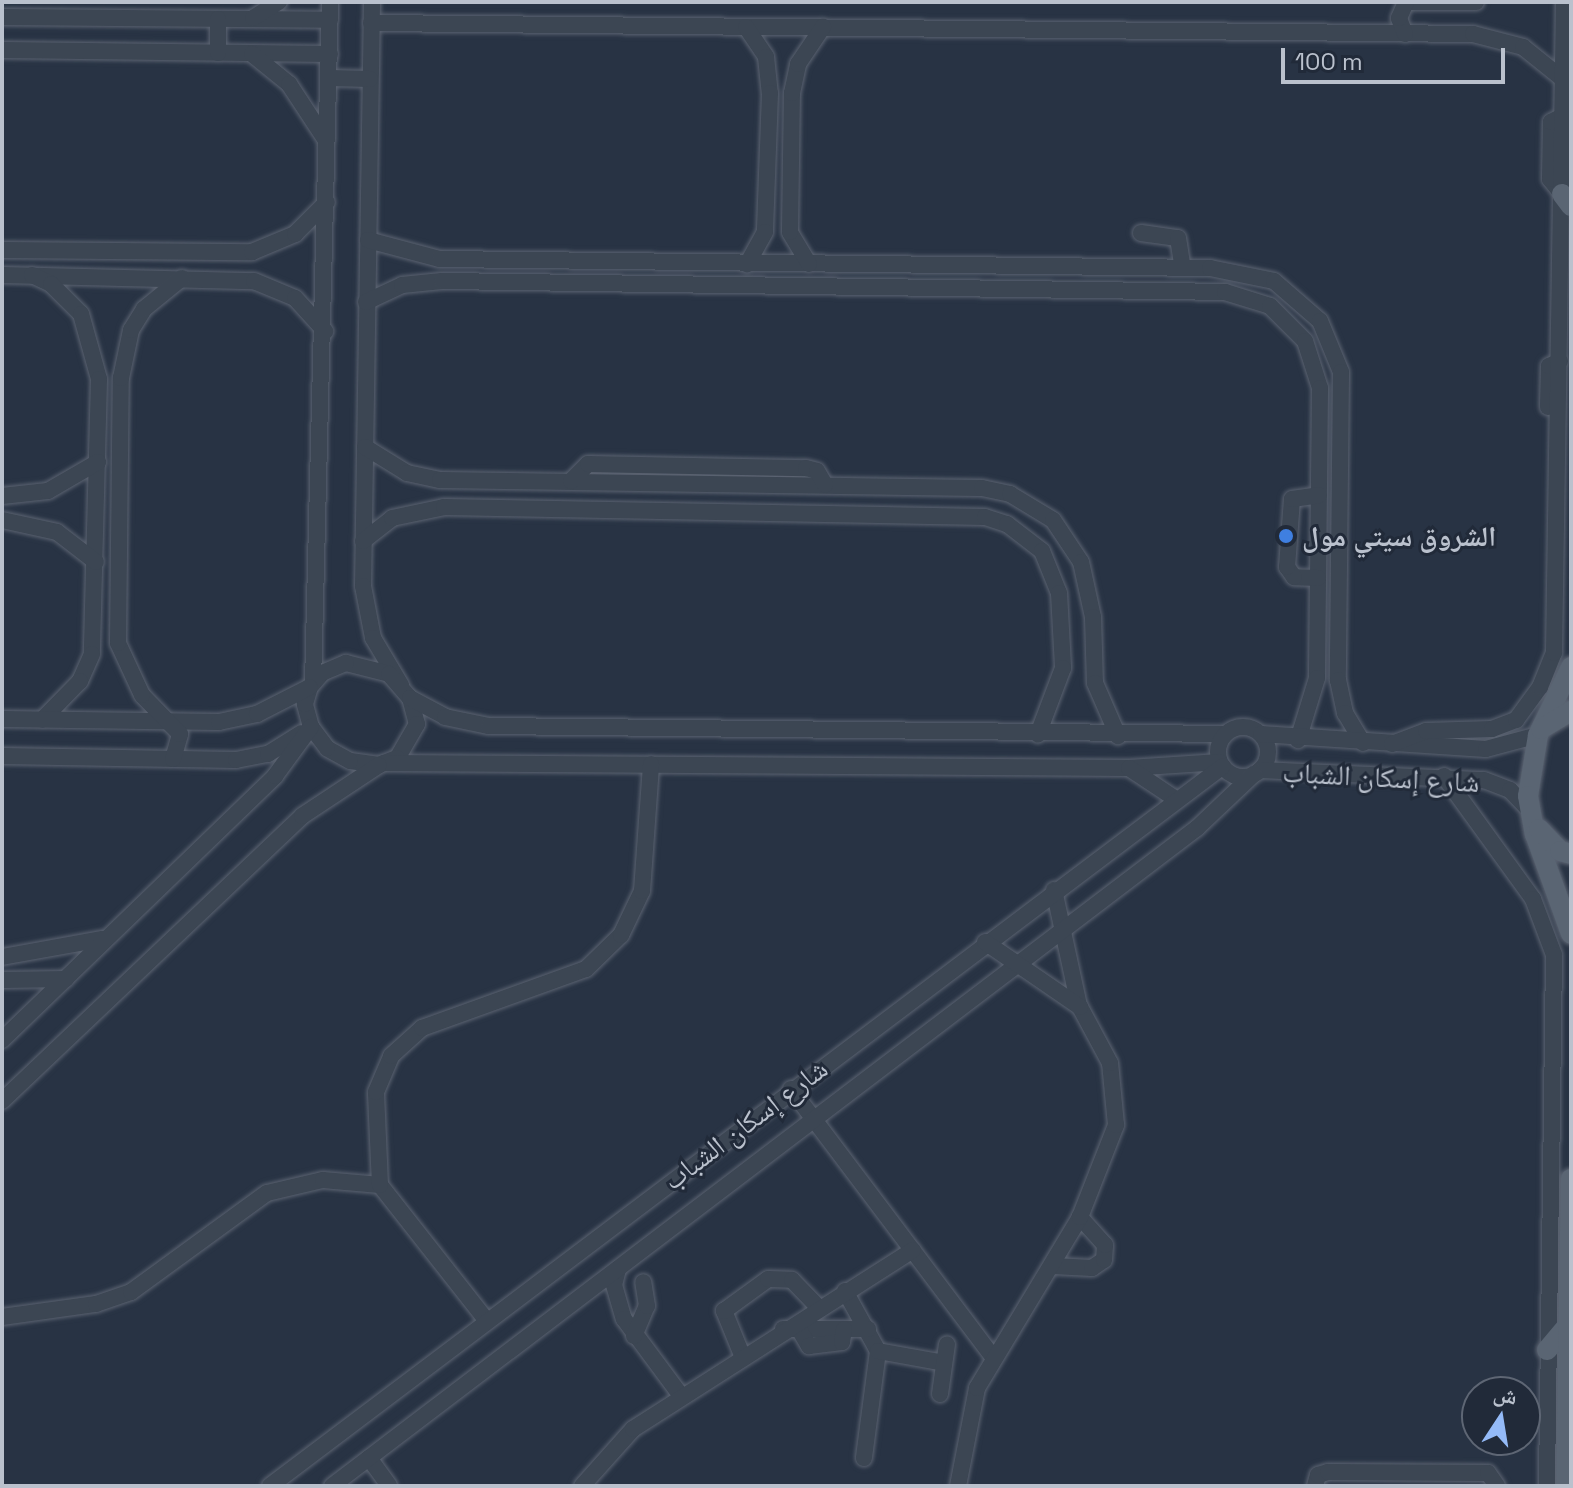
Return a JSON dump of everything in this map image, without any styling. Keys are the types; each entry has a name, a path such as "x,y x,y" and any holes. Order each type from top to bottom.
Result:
{"main road":[{"path":"1570,927 1531,820 1529,775 1538,735 1571,667"},
{"path":"1538,735 1553,717 1571,711"},
{"path":"1531,820 1552,844 1571,854"},
{"path":"1566,1486 1571,1179"},
{"path":"1547,1350 1568,1325"}],"street":[{"path":"253,19 279,2"},
{"path":"2,719 171,722 248,717 311,685 346,663 374,668 445,717 489,726 1118,736 1225,734 1247,727 1261,734 1267,756 1257,772 1238,776 1222,764 1129,768 382,764 338,756 310,726 305,704 311,685 325,331 330,2"},
{"path":"2,1101 302,816 382,764 414,737 405,691 373,638 363,541 372,2"},
{"path":"1405,34 1399,18 1408,2 1476,2"},
{"path":"1437,2 1442,18 1437,34"},
{"path":"1392,744 1426,731 1492,729 1525,712 1554,653 1566,200 1564,2"},
{"path":"2,17 330,20"},
{"path":"218,19 218,53"},
{"path":"371,23 1437,34 1499,38 1523,47 1563,79"},
{"path":"746,27 766,57 770,93 765,232 747,264"},
{"path":"809,264 790,232 792,93 804,51 823,27"},
{"path":"2,50 330,54"},
{"path":"252,54 289,84 328,144"},
{"path":"329,78 370,79"},
{"path":"2,250 229,254 295,234 327,202"},
{"path":"1141,233 1178,238 1183,268"},
{"path":"368,240 440,259 1233,269 1274,281 1307,305 1336,354 1342,402 1338,680 1345,713 1363,743"},
{"path":"228,278 229,254"},
{"path":"2,275 228,278 285,293 325,331"},
{"path":"32,275 51,284 81,314 98,365 95,623 87,668 42,720"},
{"path":"173,759 181,740 171,722 131,679 117,624 122,366 144,309 182,278"},
{"path":"366,302 402,285 442,281 1247,296 1290,321 1316,363 1319,495 1316,694 1298,740"},
{"path":"98,365 110,360 122,366"},
{"path":"365,447 423,478 982,488 1010,494 1053,520 1081,562 1098,697 1118,736"},
{"path":"6,496 66,484 98,462"},
{"path":"1318,578 1294,577 1287,567 1292,499 1319,495"},
{"path":"6,496 15,506 6,520 57,532 96,562"},
{"path":"363,541 392,518 444,507 985,517 1017,529 1042,551 1059,593 1063,668 1038,734"},
{"path":"95,623 117,624"},
{"path":"2,756 173,759 268,754 310,726"},
{"path":"2,1040 275,776 310,726"},
{"path":"1222,764 1225,734"},
{"name":"شارع إسكان الشباب","path":"1261,734 1298,740 1501,749 1538,735"},
{"path":"1469,748 1474,763 1469,778"},
{"path":"487,1321 380,1185 376,1092 391,1056 422,1028 586,969 621,935 642,891 651,764"},
{"name":"شارع إسكان الشباب","path":"274,1485 1222,764"},
{"path":"1129,768 1174,798"},
{"name":"شارع إسكان الشباب","path":"332,1486 1197,828 1257,772 1469,778 1510,790 1529,807 1531,820"},
{"path":"1444,776 1533,899 1552,945 1547,1486"},
{"path":"958,1486 968,1420 992,1356 1053,1266 1109,1154 1116,1094 1104,1048 1080,1007 1054,890"},
{"path":"2,957 108,937"},
{"path":"985,942 1020,963 1080,1007"},
{"path":"2,980 66,979"},
{"path":"791,1089 992,1356"},
{"path":"2,1317 96,1304 131,1292 267,1193 323,1180 380,1185"},
{"path":"1053,1266 1092,1268 1104,1260 1105,1245 1080,1217"},
{"path":"582,1486 616,1443 781,1329 913,1250"},
{"path":"618,1269 617,1302 634,1336 682,1397"},
{"path":"742,1355 724,1311 768,1279 792,1280 818,1307"},
{"path":"634,1336 647,1306 643,1282"},
{"path":"845,1291 878,1351 864,1458"},
{"path":"781,1329 868,1329"},
{"path":"940,1394 947,1344"},
{"path":"878,1351 944,1363"},
{"path":"369,1458 389,1486"},
{"path":"1315,1486 1321,1473 1343,1472 1488,1473 1497,1486"}],"place":[{"name":"الشروق سيتي مول","path":"1286,536"}]}
